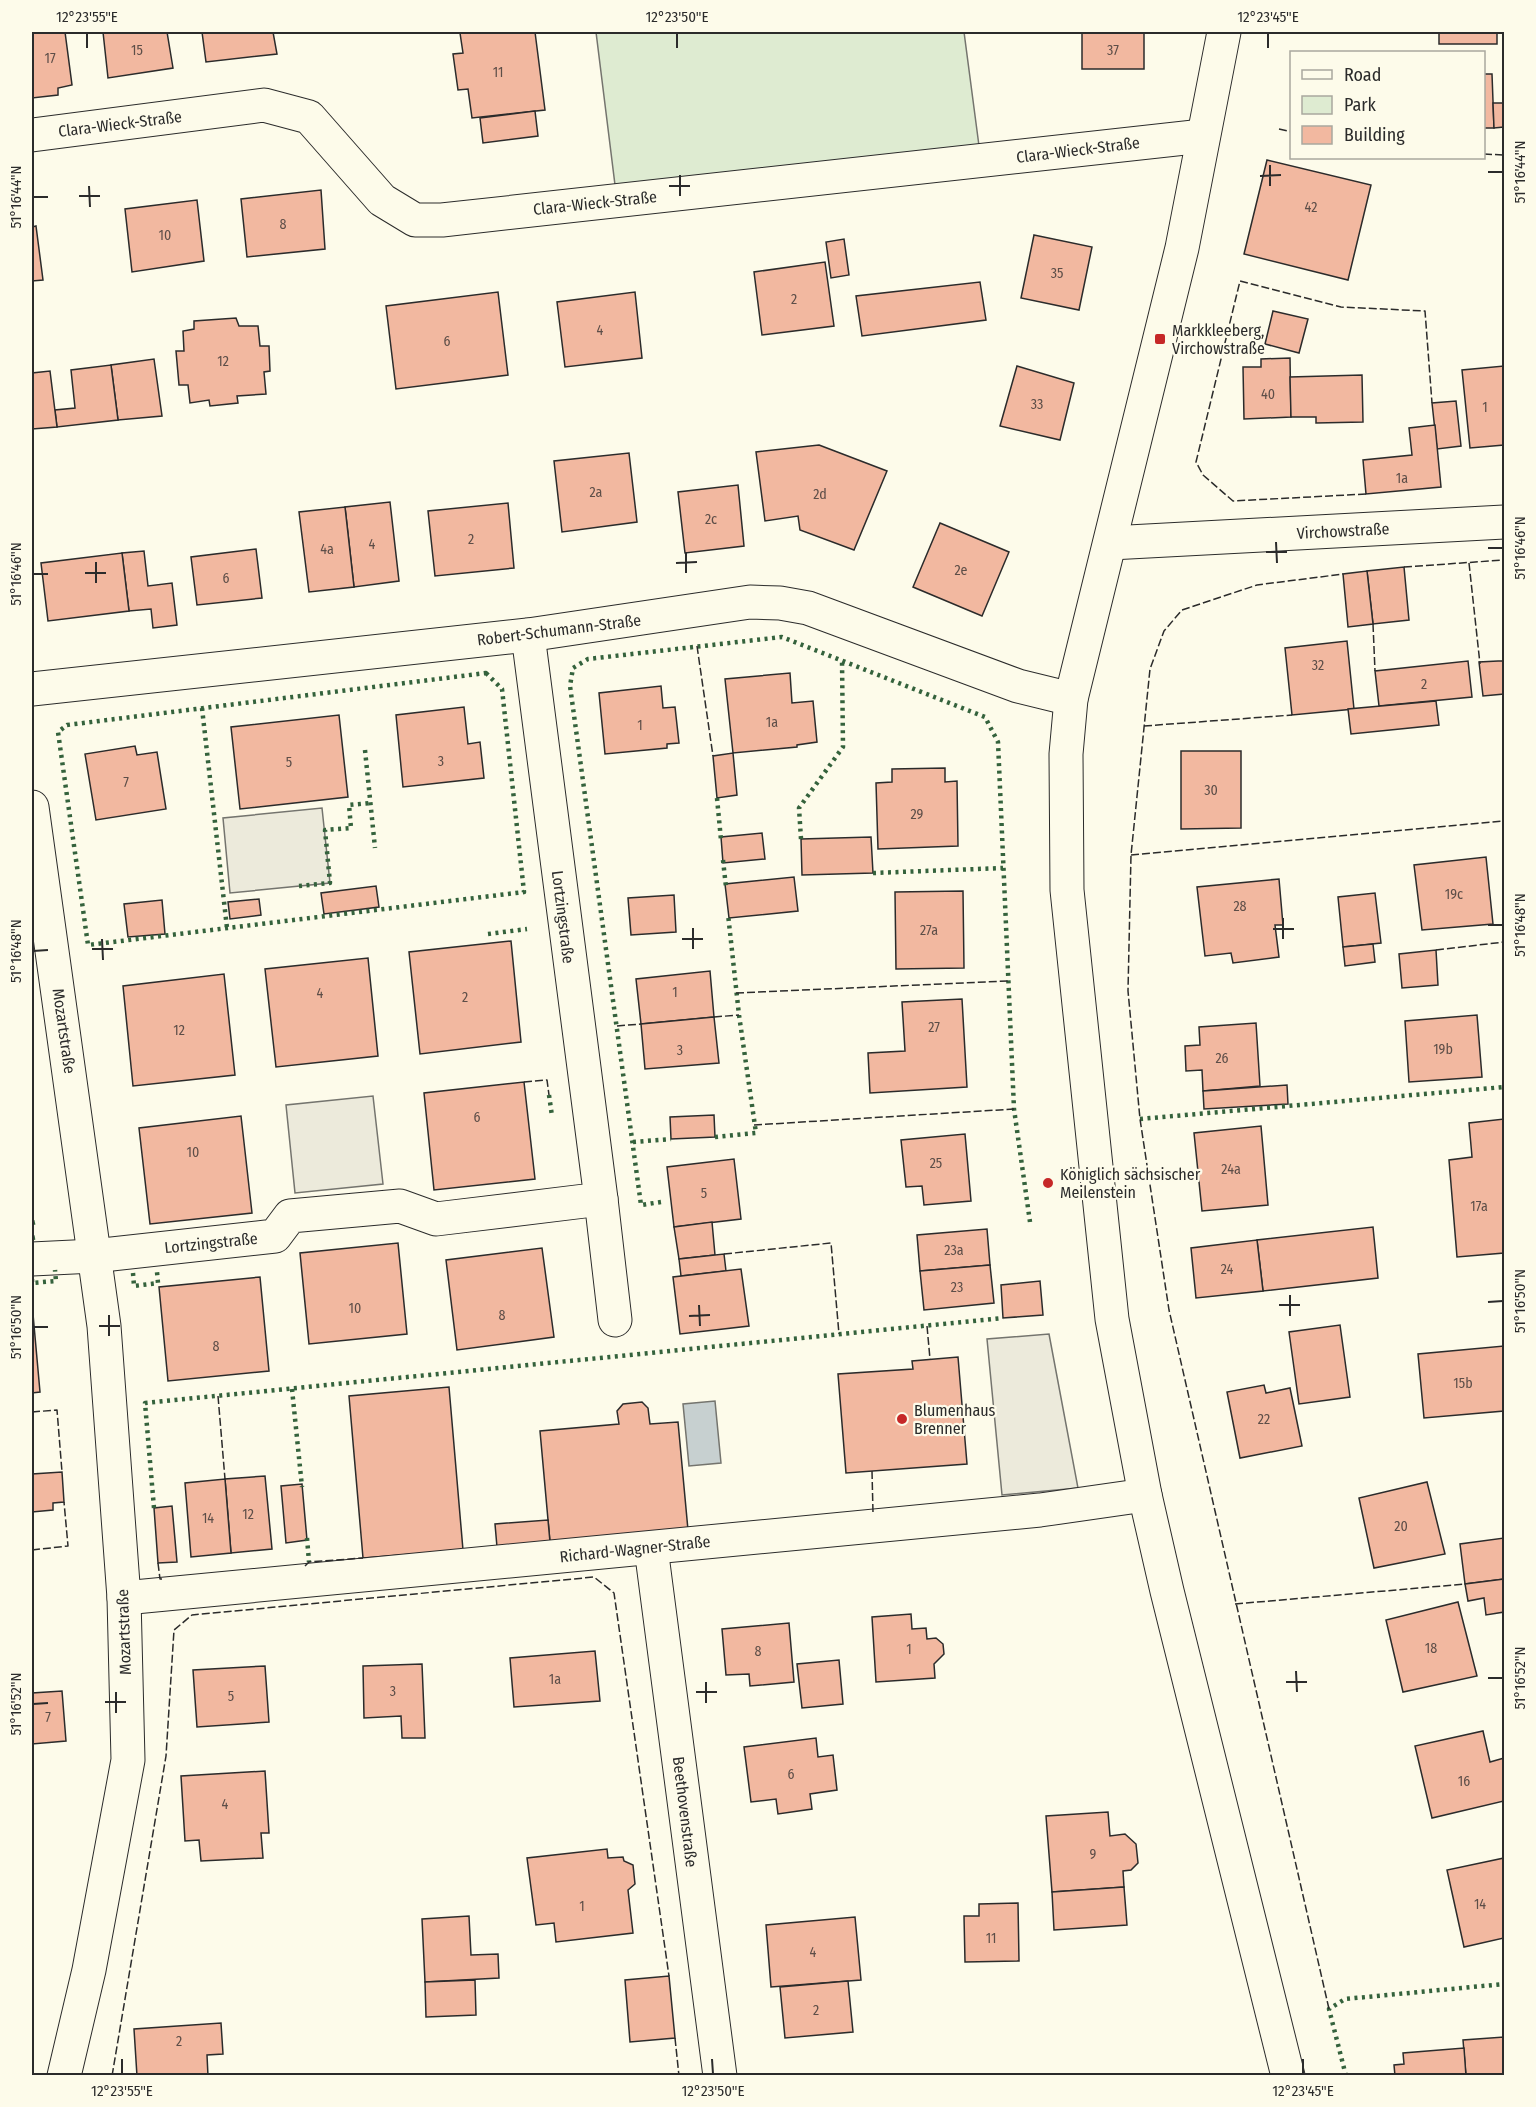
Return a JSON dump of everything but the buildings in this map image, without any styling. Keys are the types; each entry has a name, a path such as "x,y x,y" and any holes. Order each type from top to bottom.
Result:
{"street":[{"path":"1224,32 1182,248 1071,699 1066,754 1067,890 1112,1319 1145,1495 1288,2076"},
{"name":"Clara-Wieck-Straße","path":"32,135 264,105 309,117 382,200 415,220 442,220 1203,136"},
{"name":"Virchowstraße","path":"1110,543 1504,522"},
{"name":"Robert-Schumann-Straße","path":"32,689 528,635 750,602 780,603 807,608 1018,686 1071,699"},
{"name":"Lortzingstraße","path":"528,635 615,1320"},
{"name":"Mozartstraße","path":"32,807 104,1326 124,1598 128,1760 89,1971 64,2076"},
{"name":"Lortzingstraße","path":"94,1256 275,1236 290,1216 400,1206 436,1219 601,1199"},
{"path":"32,1260 94,1256"},
{"name":"Richard-Wagner-Straße","path":"124,1598 1040,1510 1145,1495"},
{"name":"Beethovenstraße","path":"651,1548 720,2076"}],"green space":[{"path":"596,32 964,32 981,161 617,201"}],"shaded area":[{"path":"322,808 330,883 230,893 223,818"},
{"path":"373,1096 383,1184 295,1193 286,1105"},
{"path":"1049,1334 1078,1488 1002,1495 987,1339"},
{"path":"715,1401 721,1463 689,1466 683,1404"}],"hedge":[{"path":"661,1202 641,1205 570,686 573,668 588,659 782,637 985,717 998,742 1014,1109 1030,1222"},
{"path":"801,839 799,808 843,747 842,660"},
{"path":"486,673 502,689 524,892 88,945 58,732 67,725 486,673"},
{"path":"202,708 227,928"},
{"path":"365,750 375,848"},
{"path":"717,798 721,840"},
{"path":"299,886 330,883 325,830 351,828 349,805 370,803"},
{"path":"723,860 726,887"},
{"path":"873,873 1003,868"},
{"path":"715,1137 756,1133 739,1015 728,914"},
{"path":"488,934 527,929"},
{"path":"1140,1119 1504,1087"},
{"path":"549,1095 552,1116"},
{"path":"633,1142 671,1139"},
{"path":"32,1223 36,1222"},
{"path":"32,1238 38,1237"},
{"path":"32,1279 32,1283 56,1281 55,1270"},
{"path":"133,1273 134,1286 158,1283 157,1272"},
{"path":"154,1508 145,1403 1003,1318"},
{"path":"292,1389 302,1487"},
{"path":"307,1538 309,1562"},
{"path":"1346,2076 1329,2009 1345,1999 1504,1984"}],"fence":[{"path":"1279,129 1290,132"},
{"path":"1485,154 1504,155"},
{"path":"1366,494 1233,501 1203,475 1196,462 1240,281 1341,307 1425,311 1432,403"},
{"path":"1404,567 1504,560"},
{"path":"1469,563 1480,664"},
{"path":"1329,2009 1169,1310 1140,1119 1128,991 1131,855 1150,669 1164,631 1182,610 1257,585 1343,574"},
{"path":"1373,624 1375,671"},
{"path":"697,646 713,756"},
{"path":"1144,726 1292,715"},
{"path":"1131,855 1504,821"},
{"path":"1436,950 1504,942"},
{"path":"736,993 1008,981"},
{"path":"714,1017 739,1015"},
{"path":"617,1026 641,1024"},
{"path":"524,1082 547,1080 549,1095"},
{"path":"754,1125 1014,1109"},
{"path":"724,1254 831,1243 839,1334"},
{"path":"927,1326 930,1359"},
{"path":"218,1396 225,1479"},
{"path":"32,1412 57,1410 62,1472"},
{"path":"872,1471 873,1513"},
{"path":"32,1550 68,1546 64,1502"},
{"path":"305,1566 309,1562 363,1558"},
{"path":"158,1563 160,1579 162,1579"},
{"path":"112,2076 166,1756 174,1630 192,1615 594,1577 614,1593 669,1976"},
{"path":"1235,1604 1465,1584"},
{"path":"675,2038 679,2076"}],"place":[{"name":"Markkleeberg, Virchowstraße","path":"1160,339"},
{"name":"Königlich sächsischer Meilenstein","path":"1048,1183"},
{"name":"Blumenhaus Brenner","path":"902,1419"}]}
